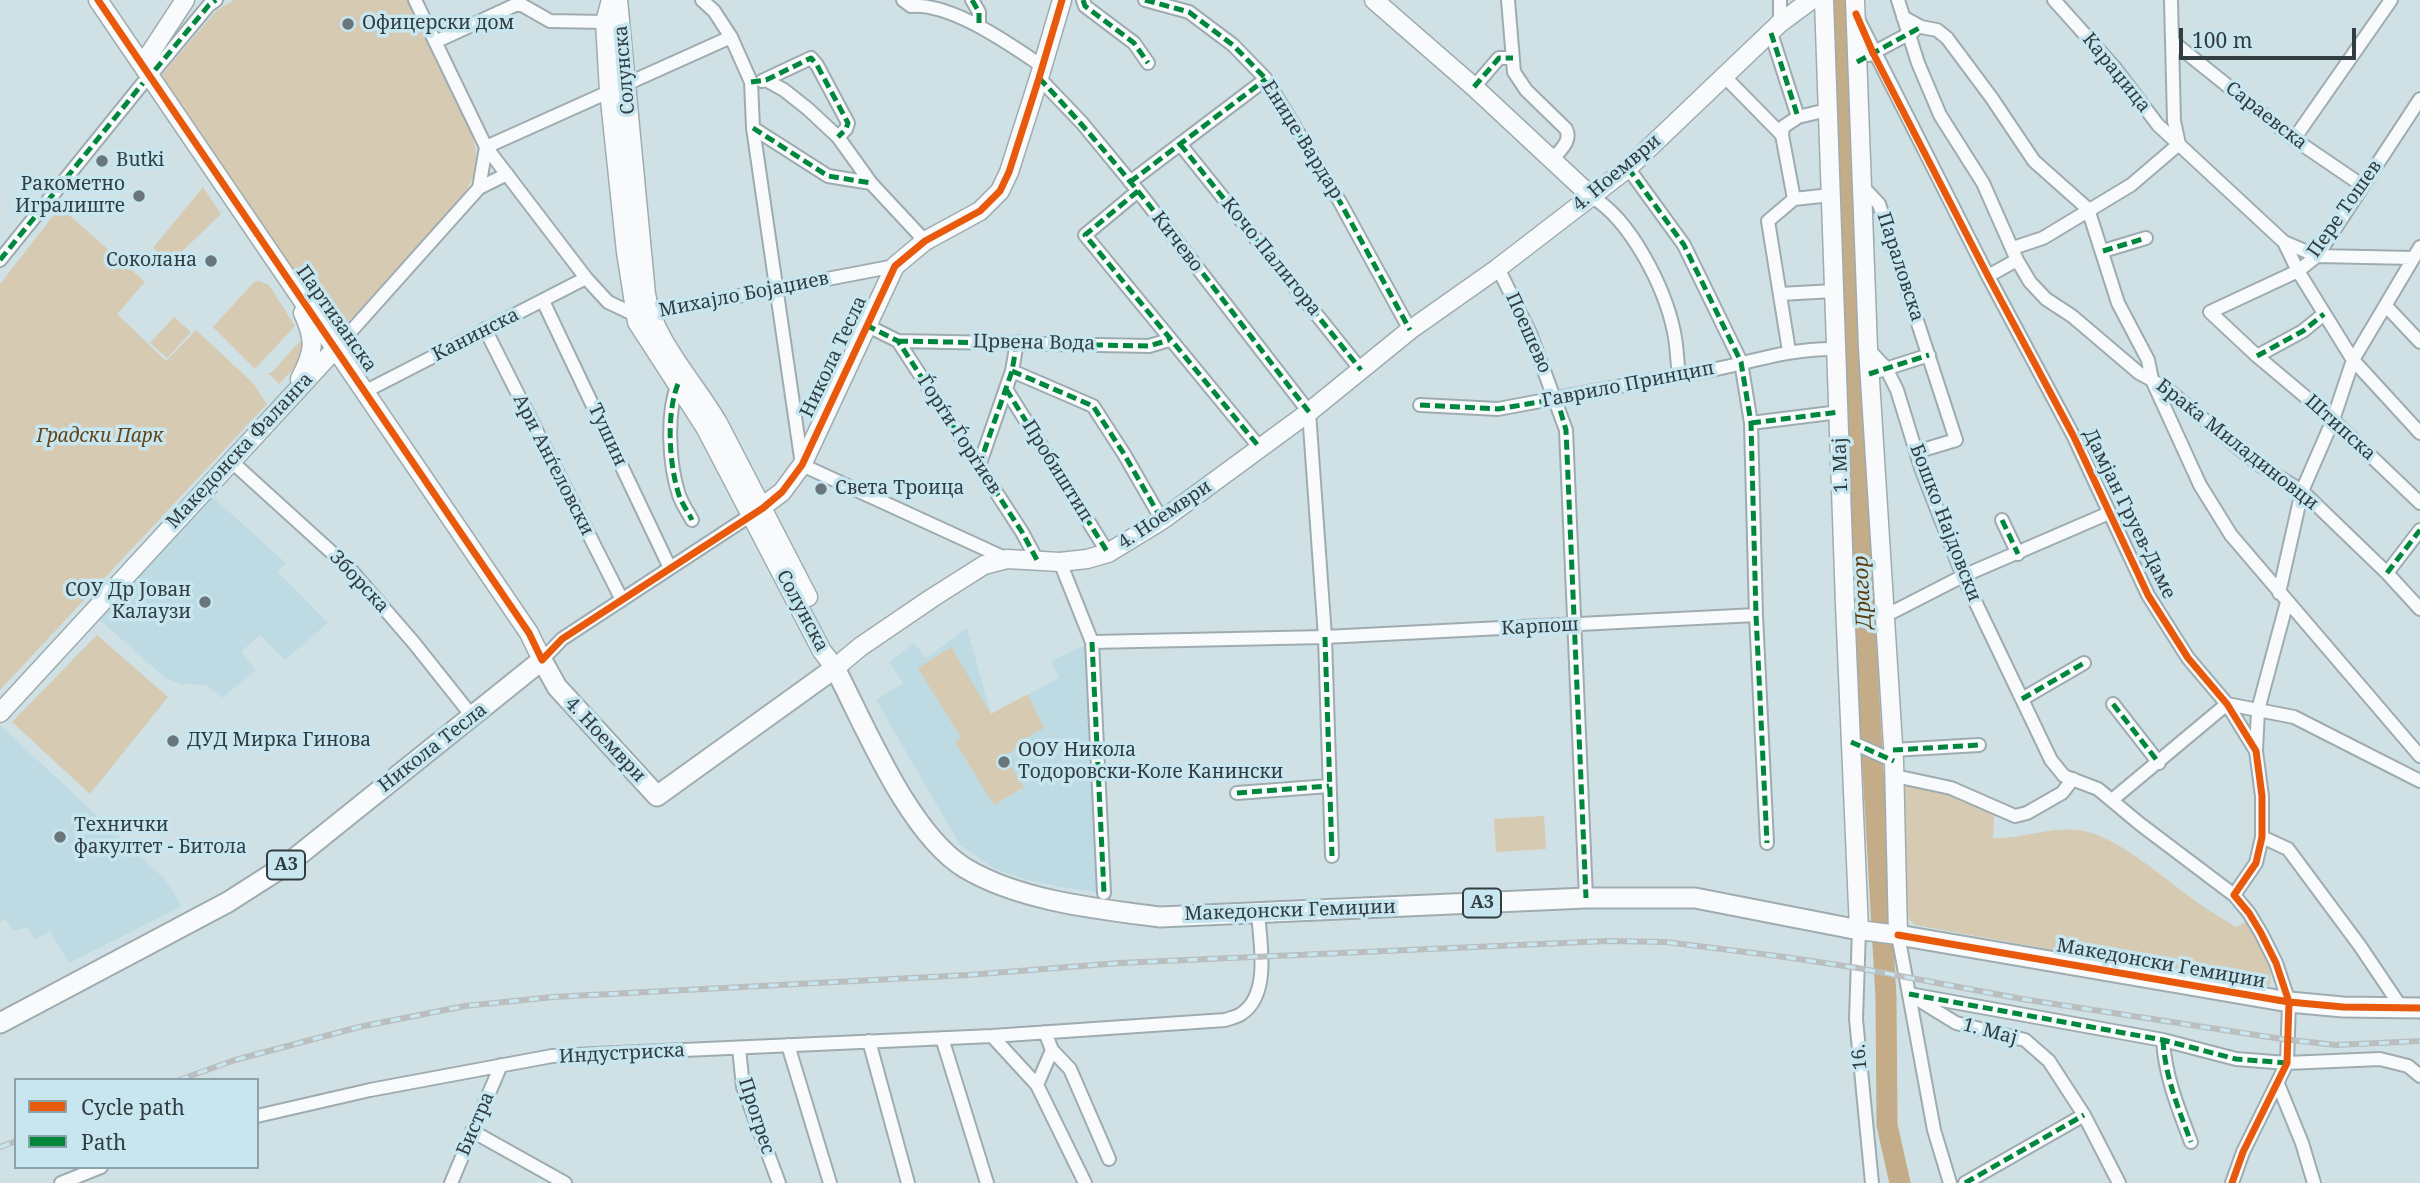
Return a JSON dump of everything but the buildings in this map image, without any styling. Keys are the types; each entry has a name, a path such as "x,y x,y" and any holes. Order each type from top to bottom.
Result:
{"main road":[{"name":"4. Ноември","path":"542,660 556,687 657,796 835,668"},
{"name":"Никола Тесла","path":"0,1023 228,902 289,863 542,660"},
{"name":"Македонски Гемиџии","path":"835,668 905,804 935,842 963,867 992,881 1031,894 1103,910 1160,917 1586,898 1695,898 1859,930"},
{"name":"Македонски Гемиџии","path":"1898,935 2289,1002 2411,1009"}],"street":[{"name":"Партизанска","path":"98,0 149,67 288,278 529,633 542,660"},
{"path":"149,67 185,0"},
{"path":"149,67 216,0"},
{"path":"415,0 486,147 586,278 608,302 615,307 642,313"},
{"name":"Солунска","path":"611,0 605,22 617,87 642,313 648,341 678,384 757,512"},
{"name":"Солунска","path":"617,87 618,0"},
{"path":"702,0 714,11 731,37 751,82 753,128 802,464 1007,559"},
{"name":"Кичево","path":"904,0 911,6 922,5 979,25 1041,72 1309,411"},
{"path":"972,0 979,12 979,25"},
{"name":"Никола Тесла","path":"542,660 562,639 757,512 782,492 802,464 895,266 925,241 980,211 996,197 1009,172 1062,0"},
{"path":"1083,0 1085,6 1134,43 1148,63"},
{"name":"Ениџе Вардар","path":"1145,0 1189,12 1233,46 1266,79 1340,202 1410,330"},
{"path":"1374,0 1474,87 1592,197 1608,206 1630,234 1659,286 1674,332 1679,375"},
{"path":"1508,0 1514,72 1525,90 1569,135 1553,159"},
{"path":"1780,0 1775,28 1798,117"},
{"name":"4. Ноември","path":"835,668 860,647 972,572 1007,559 1059,562 1087,559 1108,553 1162,520 1309,411 1410,330 1592,197 1628,168 1775,28 1811,0"},
{"name":"1. Мај","path":"1824,0 1836,349 1855,744 1859,930"},
{"path":"1898,0 1908,35 1940,115 1983,183 2029,282 2046,299 2072,316 2139,373 2152,380 2200,485 2231,535 2420,756"},
{"name":"Караџица","path":"2054,0 2115,68 2158,125 2284,242"},
{"path":"1988,276 2015,254 2131,186 2179,144 2174,121 2171,0"},
{"path":"2294,139 2391,0"},
{"path":"435,42 515,5 522,5 550,21 605,22"},
{"name":"1. Мај","path":"1855,7 1868,348 1878,371 1898,935 1934,1130 1950,1183"},
{"name":"Дамјан Груев-Даме","path":"1855,7 1873,53 2074,437 2148,595 2188,658 2227,704 2256,751 2262,796 2262,837 2256,863 2234,895"},
{"name":"Браќа Миладиновци","path":"1903,17 1921,27 1931,27 1947,38 2034,161 2088,209 2118,303 2148,360 2152,380 2258,464 2302,491 2387,573 2420,609"},
{"path":"1857,62 1921,27"},
{"path":"486,147 731,37"},
{"name":"Сараевска","path":"2173,43 2294,139 2362,187"},
{"path":"751,82 766,80 811,58 848,123 846,130 838,137"},
{"path":"1474,87 1499,58 1513,58"},
{"path":"1725,77 1782,135"},
{"path":"1260,448 1085,235 1180,144 1266,79"},
{"path":"766,80 784,90 838,137 871,183 925,241"},
{"path":"0,260 143,83"},
{"name":"Пере Тошев","path":"2210,312 2298,271 2317,256 2420,99"},
{"path":"1794,199 1782,135 1783,127 1798,117 1827,110"},
{"path":"2158,125 2174,121"},
{"path":"753,128 828,176 871,183"},
{"name":"Кочо Палигора","path":"1180,144 1361,370"},
{"path":"479,188 486,147"},
{"path":"1628,168 1684,245 1741,362 1751,423 1756,615 1767,843"},
{"name":"Македонска Фаланга","path":"0,713 336,348 479,188 507,174"},
{"name":"Параловска","path":"1861,185 1879,204 1956,440 1916,452"},
{"path":"1789,351 1768,221 1794,199 1831,195"},
{"path":"2103,251 2146,238"},
{"path":"2284,242 2317,256 2417,253"},
{"path":"2284,242 2298,271 2353,360 2420,433"},
{"path":"2256,751 2259,710 2302,491 2333,421 2353,360 2417,253"},
{"name":"Михајло Бојаџиев","path":"642,313 895,266"},
{"name":"Поешево","path":"1498,268 1530,333 1557,399 1566,430 1586,898"},
{"path":"288,278 310,329 313,344 308,362 292,394"},
{"name":"Канинска","path":"366,391 586,278"},
{"path":"1780,294 1834,291"},
{"name":"Тушин","path":"543,301 670,568"},
{"path":"2386,306 2420,342"},
{"name":"Штипска","path":"2210,312 2333,421 2420,503"},
{"name":"Солунска","path":"642,313 709,408 822,651 835,668"},
{"path":"2257,356 2303,331 2325,314"},
{"path":"866,325 898,341"},
{"name":"Ари Анѓеловски","path":"485,330 622,600"},
{"name":"Црвена Вода","path":"898,341 1149,346 1169,340"},
{"name":"Ѓорѓи Ѓорѓиев","path":"898,341 1037,560"},
{"path":"979,466 1012,371 1017,342"},
{"name":"Гаврило Принцип","path":"1420,405 1498,409 1707,372 1789,351 1836,349"},
{"path":"1878,371 1929,355"},
{"path":"1012,371 1093,406 1162,520"},
{"name":"Бошко Најдовски","path":"1878,371 1897,390 1916,452 1963,576 2051,760 2064,776 2098,789 2234,895"},
{"path":"678,384 671,413 674,472 680,498 692,520"},
{"name":"Пробиштип","path":"1006,389 1108,553"},
{"path":"1309,411 1325,637 1332,856"},
{"path":"1751,423 1839,412"},
{"name":"Зборска","path":"231,461 350,569 414,642 472,716"},
{"path":"1885,616 1963,576 2109,513"},
{"path":"2002,520 2018,554"},
{"path":"2387,573 2420,530"},
{"path":"1059,562 1092,642 1104,893"},
{"name":"Карпош","path":"1092,642 1325,637 1756,615"},
{"path":"2022,699 2084,663"},
{"path":"2113,704 2159,762"},
{"path":"2112,800 2227,704 2294,717 2420,781"},
{"path":"1855,744 2015,816 2027,813 2062,793 2073,779"},
{"path":"1892,761 1979,745"},
{"path":"1237,793 1329,786"},
{"path":"2262,837 2288,849 2411,1009"},
{"path":"2232,1183 2243,1152 2287,1063 2289,1002 2276,963 2262,933 2245,906 2234,895"},
{"name":"Индустриска","path":"259,1116 369,1090 552,1056 992,1036 1225,1020 1242,1014 1254,1000 1260,983 1262,957 1258,913"},
{"name":"A3","path":"1859,930 1898,935"},
{"name":"16.","path":"1859,930 1856,1019 1872,1183"},
{"path":"1909,994 2163,1040 2236,1059 2287,1063 2380,1059 2408,1066 2420,1076"},
{"name":"1. Мај","path":"1909,994 1956,1023 2025,1040 2049,1061 2084,1115 2119,1183"},
{"path":"1045,1032 1052,1050 1070,1069 1109,1159"},
{"path":"992,1036 1037,1085 1086,1183"},
{"path":"942,1038 986,1183"},
{"path":"2163,1040 2164,1060 2173,1095 2191,1142"},
{"path":"869,1041 908,1183"},
{"path":"789,1045 830,1183"},
{"name":"Прогрес","path":"739,1048 743,1087 779,1183"},
{"path":"1037,1085 1052,1050"},
{"name":"Бистра","path":"451,1183 501,1065"},
{"path":"2278,1084 2302,1143 2314,1183"},
{"path":"1965,1183 2084,1115"},
{"path":"472,1131 565,1183"},
{"path":"61,1183 96,1169"}],"shaded area":[{"name":"СОУ Др Јован Калаузи","path":"205,490 286,563 278,572 328,623 285,660 260,635 241,652 256,670 222,698 206,685 181,684 165,678 92,613"},
{"name":"ООУ Никола Тодоровски-Коле Канински","path":"967,628 991,714 1059,678 1051,661 1092,642 1104,893 1023,879 995,869 960,845 876,700 903,683 889,662 914,643 926,658"},
{"name":"Технички факултет - Битола","path":"0,725 165,879 182,906 69,963 50,931 35,940 27,927 14,931 5,919 0,922"}],"green space":[{"path":"234,0 409,0 472,133 476,151 475,172 463,195 342,326 327,322 160,77 217,10"},
{"path":"203,187 221,214 170,263 153,248"},
{"name":"Градски Парк","path":"60,207 145,282 117,314 166,361 196,330 253,383 267,404 0,690 0,284"},
{"path":"254,282 269,285 295,326 255,369 213,327"},
{"path":"174,317 191,332 167,358 150,343"},
{"path":"303,338 305,342 300,362 279,384 268,373 271,373"},
{"path":"97,635 168,697 90,794 12,722"},
{"path":"951,647 991,714 1028,694 1044,728 1020,741 1022,745 1005,756 1024,787 994,805 955,742 961,738 918,668"},
{"path":"1908,783 1954,793 1992,811 1993,838 2077,830 2107,839 2236,927 2246,922 2267,961 2270,985 2266,988 2259,987 1915,925 1909,920 1907,913 1899,788"},
{"path":"1544,816 1546,849 1496,852 1494,819"}],"waterway":[{"name":"Драгор","path":"1836,0 1853,417 1886,997 1887,1125 1900,1183"}],"railway":[{"path":"185,1078 235,1060 359,1027 465,1006 553,997 968,975 1120,963 1607,941 1666,942 1785,957 2022,999 2282,1039 2336,1045 2420,1041"},
{"path":"0,1147 14,1142"}],"marked path":[{"path":"155,70 216,0"},
{"path":"972,0 979,12 979,25"},
{"path":"1083,0 1085,6 1134,43 1148,63"},
{"path":"1145,0 1189,12 1233,45 1266,79 1340,202 1410,330"},
{"path":"1857,62 1921,27"},
{"path":"1771,33 1798,117"},
{"path":"751,82 766,80 811,58 848,123 838,137"},
{"path":"1474,87 1499,58 1513,58"},
{"path":"1039,78 1145,200 1309,412"},
{"path":"1130,182 1266,79"},
{"path":"0,260 143,83"},
{"path":"753,128 828,176 871,183"},
{"path":"1180,144 1361,370"},
{"path":"1628,168 1684,245 1741,362 1751,423 1756,615 1767,843"},
{"path":"1138,191 1085,235 1260,448"},
{"path":"2103,251 2146,238"},
{"path":"2257,356 2303,331 2324,314"},
{"path":"866,325 898,341 1022,532 1037,560"},
{"path":"898,341 1149,346 1169,340"},
{"path":"979,466 1012,371 1017,342"},
{"path":"1869,374 1929,355"},
{"path":"1012,371 1093,406 1162,520"},
{"path":"678,384 670,424 671,454 679,495 692,520"},
{"path":"1006,389 1108,553"},
{"path":"1420,405 1498,409 1557,399 1566,430 1586,898"},
{"path":"1751,423 1839,412"},
{"path":"2002,520 2018,554"},
{"path":"2387,573 2420,530"},
{"path":"1325,637 1332,856"},
{"path":"1092,642 1104,893"},
{"path":"2022,699 2084,663"},
{"path":"2113,704 2159,763"},
{"path":"1851,742 1894,761"},
{"path":"1893,750 1979,745"},
{"path":"1237,793 1329,786"},
{"path":"1909,994 2163,1040 2236,1059 2287,1063"},
{"path":"2163,1040 2169,1079 2191,1142"},
{"path":"1965,1183 2084,1115"}],"cycle path":[{"path":"98,0 529,633 542,660 562,639 763,508 782,492 802,465 895,266 925,241 980,211 1000,191 1009,172 1062,0"},
{"path":"1856,14 1873,53 2074,437 2148,595 2188,658 2227,704 2256,751 2262,796 2262,837 2256,863 2234,895 2261,933 2276,963 2289,1002 2287,1063 2243,1152 2232,1183"},
{"path":"1898,935 2289,1002 2343,1007 2420,1008"}],"place":[{"name":"Офицерски дом","path":"348,24"},
{"name":"Butki","path":"102,161"},
{"name":"Ракометно Игралиште","path":"139,196"},
{"name":"Соколана","path":"211,261"},
{"name":"Света Троица","path":"821,489"},
{"name":"СОУ Др Јован Калаузи","path":"205,602"},
{"name":"ДУД Мирка Гинова","path":"173,741"},
{"name":"ООУ Никола Тодоровски-Коле Канински","path":"1004,762"},
{"name":"Технички факултет - Битола","path":"60,837"}]}
